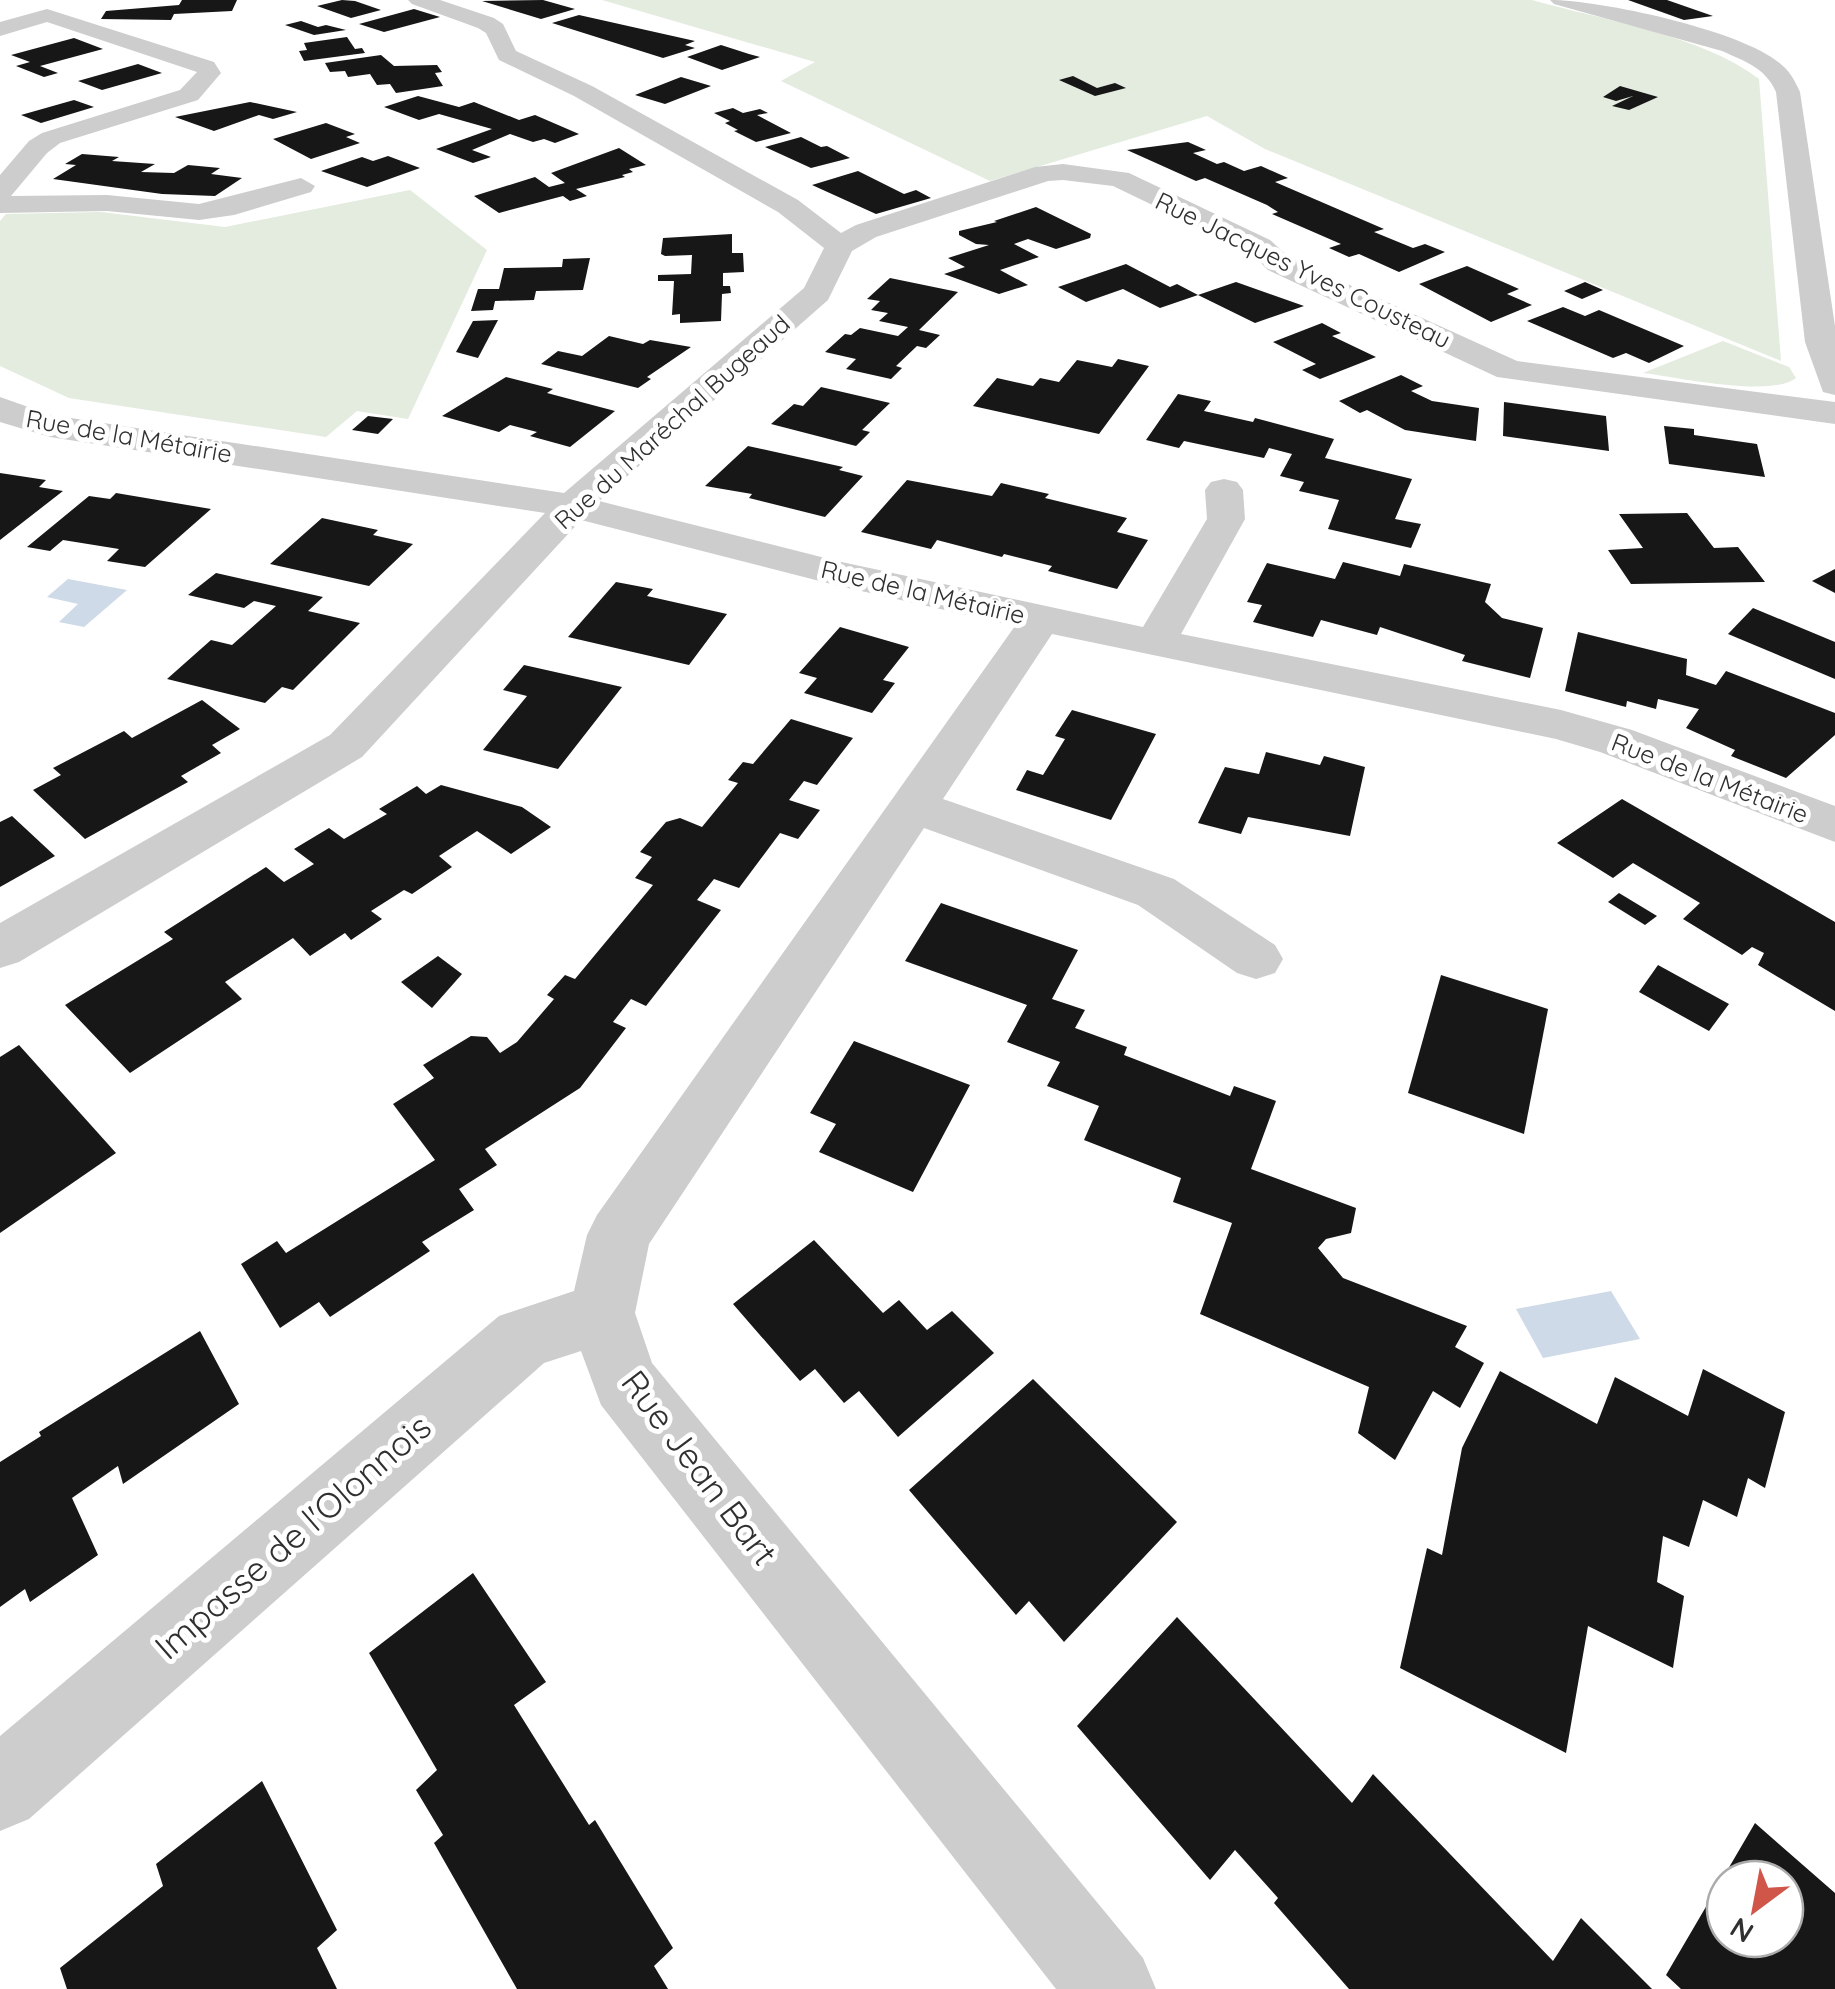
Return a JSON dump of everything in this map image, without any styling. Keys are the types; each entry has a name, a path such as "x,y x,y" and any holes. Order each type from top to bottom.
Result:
{"street":[{"path":"419,0 486,23 495,29 507,55 583,91 788,206 840,246"},
{"path":"1561,0 1718,45 1768,64 1781,76 1788,92 1822,342 1835,384"},
{"path":"0,30 93,4"},
{"path":"0,192 38,146 51,138 172,102 189,95 209,74 206,67 47,15"},
{"name":"Rue Jacques Yves Cousteau","path":"840,246 866,231 1044,173 1103,174 1260,246 1280,264 1509,370 1835,413"},
{"path":"0,205 107,203 199,212 224,209 300,186"},
{"name":"Rue du Maréchal Bugeaud","path":"0,948 346,746 573,506 817,293 840,246"},
{"name":"Rue de la Métairie","path":"0,407 20,418 50,426 573,506 835,572 1042,618 1561,725 1616,741 1835,825"},
{"path":"1156,642 1226,519 1224,490"},
{"path":"602,1313 619,1235 1042,618"},
{"path":"914,807 1156,892 1256,959"},
{"name":"Impasse de l'Olonnois","path":"0,1790 522,1338 602,1313"},
{"name":"Rue Jean Bart","path":"602,1313 625,1382 1112,1989"}],"shaded area":[{"path":"602,0 1532,0 1650,30 1709,51 1759,79 1781,361 1265,149 1207,116 990,181 781,81 815,62"},
{"path":"410,190 487,250 408,419 357,411 326,437 69,398 0,366 0,221 6,214 101,212 225,227"},
{"path":"1723,341 1789,367 1796,378 1784,384 1746,386 1643,373"}],"water":[{"path":"68,579 127,590 84,627 59,622 78,604 47,597"},
{"path":"1611,1291 1640,1339 1543,1358 1516,1309"}],"building":[{"path":"182,0 237,0 232,11 174,14 171,20 101,19 106,11 179,5"},
{"path":"342,0 381,10 351,18 317,6"},
{"path":"543,0 575,9 541,19 482,1"},
{"path":"1628,0 1667,0 1713,16 1684,20"},
{"path":"414,9 440,17 384,32 359,24"},
{"path":"579,15 695,41 685,45 695,48 663,58 552,23"},
{"path":"301,21 346,30 314,35 285,25"},
{"path":"347,37 355,49 362,48 365,53 304,61 299,51 307,50 304,43"},
{"path":"74,38 103,49 40,66 58,73 44,77 16,66 30,62 11,55"},
{"path":"721,45 760,57 722,70 687,57"},
{"path":"381,55 394,66 437,65 442,72 435,73 443,86 396,93 390,84 377,85 370,74 348,77 345,71 330,72 325,63"},
{"path":"138,64 162,73 102,90 78,81"},
{"path":"1073,76 1097,88 1115,83 1126,88 1095,96 1059,80"},
{"path":"681,77 711,86 665,104 635,95"},
{"path":"1620,86 1658,97 1629,110 1612,106 1633,96 1616,101 1603,97"},
{"path":"418,96 459,107 474,102 519,120 535,115 579,134 555,143 544,139 533,142 510,134 472,150 491,157 473,163 436,149 492,129 439,114 419,120 384,107"},
{"path":"74,100 94,107 41,123 21,115"},
{"path":"250,102 297,112 273,119 259,115 214,131 175,117"},
{"path":"733,108 743,113 760,109 768,113 757,115 791,133 756,142 734,131 738,130 725,123 730,121 714,113"},
{"path":"326,123 355,134 346,137 360,143 311,159 273,139"},
{"path":"801,137 850,158 811,168 765,147"},
{"path":"1188,142 1206,150 1193,153 1217,164 1224,162 1244,171 1261,166 1288,178 1275,182 1384,229 1374,232 1413,248 1425,244 1445,252 1399,272 1359,254 1349,257 1329,248 1341,244 1272,214 1278,212 1267,205 1205,178 1196,181 1127,150"},
{"path":"619,148 646,165 629,169 633,172 622,175 625,177 576,189 587,196 570,201 563,196 499,213 474,196 535,177 549,187 565,183 551,173"},
{"path":"82,154 155,164 141,172 174,173 188,165 220,168 211,174 242,178 215,196 162,194 53,179 76,165 65,164"},
{"path":"388,156 420,168 367,187 321,171 362,157 373,161"},
{"path":"858,171 904,194 916,190 931,198 876,214 812,185"},
{"path":"1036,207 1091,234 1090,238 1056,249 1028,239 1014,244 1039,257 1000,270 1028,285 999,294 944,274 965,267 948,258 989,245 976,244 959,235 959,231"},
{"path":"732,234 732,253 743,253 744,272 723,273 723,286 730,286 731,293 722,294 721,321 680,323 680,314 672,315 674,281 658,281 658,275 691,274 692,255 661,254 663,238"},
{"path":"590,258 583,290 536,291 534,300 495,301 493,310 471,311 478,289 499,289 504,268 562,267 563,259"},
{"path":"1126,264 1170,287 1177,284 1198,295 1160,308 1123,289 1086,302 1058,287"},
{"path":"1467,266 1519,289 1507,294 1532,305 1491,322 1419,284"},
{"path":"890,278 958,292 919,330 940,335 926,348 917,346 896,366 902,368 891,379 846,369 856,359 825,352 845,334 851,335 860,328 898,336 908,327 879,321 888,313 871,310 880,301 867,299"},
{"path":"1236,282 1304,306 1255,323 1198,295"},
{"path":"1585,282 1603,290 1582,299 1564,291"},
{"path":"1563,307 1585,316 1599,310 1684,346 1649,363 1626,353 1613,358 1527,321"},
{"path":"498,320 478,358 456,352 473,321"},
{"path":"1322,323 1341,333 1332,336 1376,357 1320,379 1302,370 1316,364 1273,342"},
{"path":"609,336 643,344 650,340 691,347 647,377 651,379 638,388 541,364 558,351 582,356"},
{"path":"1118,359 1149,366 1099,434 973,406 997,378 1033,386 1040,378 1059,382 1077,360 1112,367"},
{"path":"1401,375 1423,386 1411,391 1432,401 1479,408 1476,441 1405,430 1367,410 1360,413 1339,401"},
{"path":"506,377 553,389 547,393 615,411 570,447 530,436 537,432 510,425 499,432 442,416"},
{"path":"821,387 890,403 862,430 870,432 856,446 771,424 794,404 803,406"},
{"path":"1178,394 1211,401 1204,411 1253,422 1255,418 1334,439 1325,458 1412,479 1395,519 1421,524 1411,548 1328,529 1339,500 1299,491 1304,482 1280,476 1292,454 1269,448 1264,458 1184,441 1179,448 1146,440"},
{"path":"1504,402 1606,416 1609,451 1503,436"},
{"path":"368,416 393,419 378,434 352,430"},
{"path":"1664,426 1694,429 1694,435 1757,444 1765,477 1669,464"},
{"path":"748,446 843,467 839,470 863,476 825,517 749,498 752,494 705,486"},
{"path":"0,473 46,480 39,487 63,491 0,540"},
{"path":"907,480 992,496 1001,483 1049,494 1045,498 1127,518 1117,532 1148,540 1117,589 1048,571 1052,566 1004,554 1002,557 937,540 931,549 861,532"},
{"path":"116,493 211,509 145,567 107,561 119,549 63,540 50,551 27,547 89,496 110,499"},
{"path":"1687,513 1714,548 1738,547 1765,582 1631,584 1608,550 1643,548 1619,514"},
{"path":"322,518 378,530 373,535 413,544 369,586 270,564"},
{"path":"1343,562 1400,576 1404,564 1491,584 1485,602 1502,618 1543,628 1530,678 1462,661 1465,655 1380,627 1377,635 1321,620 1313,637 1253,622 1262,605 1247,602 1267,563 1335,579"},
{"path":"1835,569 1835,593 1812,581"},
{"path":"216,573 323,597 308,611 360,623 293,690 282,687 265,703 167,679 211,640 232,645 276,606 254,601 244,608 188,595"},
{"path":"616,582 653,589 647,596 727,614 689,665 568,637"},
{"path":"1753,608 1835,642 1835,679 1728,634"},
{"path":"840,627 909,647 883,680 895,683 872,713 804,693 817,678 799,673"},
{"path":"1578,632 1687,659 1686,675 1716,685 1726,671 1835,713 1835,735 1786,778 1731,756 1735,750 1686,728 1699,709 1658,699 1656,709 1627,701 1626,707 1565,691"},
{"path":"524,665 622,687 558,769 483,750 527,696 503,690"},
{"path":"202,700 240,729 212,745 221,753 181,776 188,782 85,839 33,790 61,775 53,768 124,731 132,738"},
{"path":"1072,710 1156,734 1111,820 1016,790 1027,770 1043,775 1065,739 1055,736"},
{"path":"791,719 853,738 817,785 804,781 789,800 820,810 798,839 780,833 739,888 714,879 697,900 721,910 646,1006 631,999 613,1022 626,1028 580,1088 485,1149 497,1165 459,1189 474,1210 422,1242 430,1251 330,1317 319,1302 280,1328 241,1264 277,1241 286,1253 435,1160 393,1104 434,1078 423,1065 471,1036 487,1037 500,1053 517,1042 554,999 547,995 565,975 575,979 653,885 635,878 652,857 640,852 666,822 680,818 702,827 738,783 728,780 743,762 753,764"},
{"path":"1266,752 1320,765 1324,756 1365,767 1350,836 1248,817 1241,834 1198,823 1225,767 1259,774"},
{"path":"441,785 522,807 551,827 511,854 477,831 439,856 452,867 412,894 404,890 371,911 382,919 351,940 345,933 310,956 293,938 225,982 242,999 130,1073 65,1005 173,939 164,932 266,867 284,882 314,864 294,849 329,828 344,839 387,814 379,809 417,786 426,794"},
{"path":"1622,799 1835,922 1835,1011 1758,965 1764,953 1752,947 1742,955 1683,919 1700,903 1633,863 1613,878 1557,843"},
{"path":"12,816 55,856 0,887 0,822"},
{"path":"1619,893 1657,916 1645,925 1608,902"},
{"path":"941,903 1078,950 1052,999 1085,1010 1075,1028 1127,1047 1124,1055 1230,1096 1234,1086 1276,1101 1251,1169 1356,1208 1351,1233 1326,1239 1318,1248 1343,1278 1467,1326 1455,1347 1484,1363 1460,1408 1433,1391 1395,1460 1358,1433 1369,1387 1200,1314 1232,1223 1173,1202 1181,1178 1084,1140 1099,1106 1047,1086 1060,1062 1007,1042 1027,1005 905,961"},
{"path":"438,956 462,974 432,1008 401,982"},
{"path":"1658,965 1729,1004 1709,1031 1639,992"},
{"path":"1441,975 1548,1009 1524,1134 1408,1093"},
{"path":"854,1041 970,1085 913,1192 819,1152 836,1124 810,1113"},
{"path":"19,1045 116,1153 0,1233 0,1057"},
{"path":"814,1240 883,1313 899,1300 927,1330 952,1311 994,1353 898,1437 859,1391 844,1403 815,1369 800,1381 733,1304"},
{"path":"200,1331 239,1404 123,1484 118,1466 72,1498 98,1555 30,1602 25,1589 0,1607 0,1462 41,1436 39,1432"},
{"path":"1703,1369 1785,1412 1765,1488 1748,1478 1737,1517 1703,1500 1689,1547 1663,1536 1657,1582 1684,1596 1673,1668 1588,1626 1566,1753 1400,1668 1427,1548 1442,1555 1462,1448 1500,1371 1597,1424 1615,1377 1688,1416"},
{"path":"1033,1379 1177,1522 1064,1642 1029,1601 1016,1615 909,1490"},
{"path":"473,1573 546,1682 514,1705 589,1825 595,1820 673,1948 654,1966 668,1989 517,1989 434,1843 443,1835 416,1790 437,1770 369,1653"},
{"path":"1177,1617 1352,1803 1373,1774 1553,1961 1581,1918 1652,1989 1349,1989 1274,1903 1278,1898 1235,1850 1210,1880 1077,1726"},
{"path":"262,1781 337,1930 317,1948 337,1989 67,1989 60,1968 163,1886 156,1864"},
{"path":"1755,1823 1796,1859 1734,1859"},
{"path":"1805,1867 1835,1893 1835,1989 1681,1989 1666,1975 1705,1908 1705,1959 1805,1959"}]}
